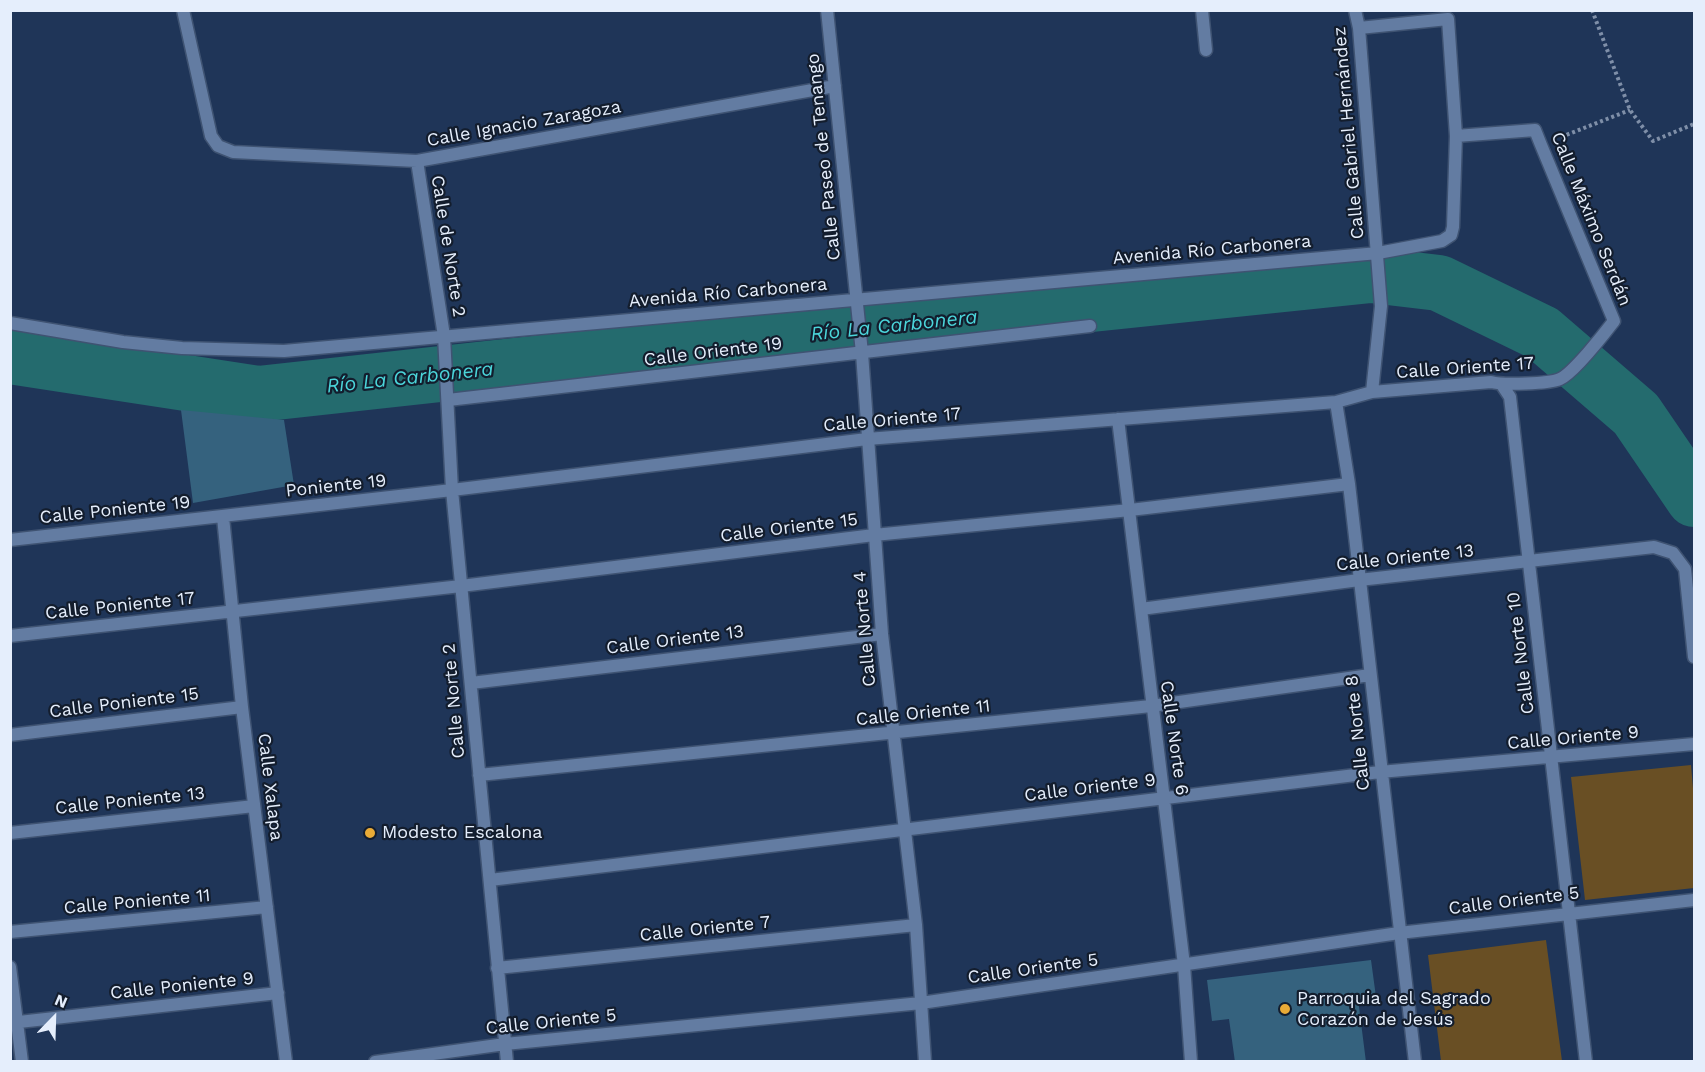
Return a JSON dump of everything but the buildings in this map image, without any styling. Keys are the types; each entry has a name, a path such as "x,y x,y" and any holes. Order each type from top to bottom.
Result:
{"street":[{"name":"Calle Ignacio Zaragoza","path":"183,10 211,136 218,146 233,152 417,161 835,86"},
{"name":"Calle Paseo de Tenango","path":"827,10 856,300"},
{"path":"1202,10 1206,50"},
{"name":"Calle Gabriel Hernández","path":"1354,10 1359,28 1378,253"},
{"path":"1359,28 1448,19 1456,136"},
{"name":"Calle Máximo Serdán","path":"1456,136 1535,130 1614,321 1600,339 1560,379"},
{"name":"Avenida Río Carbonera","path":"10,323 146,344 284,351 1378,253 1448,239 1453,227 1456,136"},
{"name":"Calle de Norte 2","path":"417,161 444,336"},
{"path":"1372,392 1381,306 1378,253"},
{"name":"Calle Norte 4","path":"856,300 862,353 882,634 916,925 925,1062"},
{"name":"Calle Oriente 19","path":"448,400 1089,326"},
{"name":"Calle Norte 2","path":"444,336 461,586 507,1062"},
{"name":"Calle Oriente 17","path":"453,490 867,439 1336,402 1372,392 1491,382 1502,385 1560,379"},
{"name":"Calle Norte 10","path":"1502,385 1510,397 1586,1062"},
{"name":"Calle Norte 8","path":"1336,402 1349,484 1380,772 1415,1062"},
{"name":"Calle Norte 6","path":"1118,419 1184,965 1191,1062"},
{"name":"Calle Oriente 15","path":"233,611 461,586 874,535 1130,510 1349,484"},
{"name":"Poniente 19","path":"223,517 453,490"},
{"name":"Calle Poniente 19","path":"10,540 223,517"},
{"name":"Calle Xalapa","path":"223,517 242,707 286,1062"},
{"name":"Calle Oriente 13","path":"1141,609 1359,580 1654,547 1674,553 1685,569 1695,657"},
{"name":"Calle Poniente 17","path":"10,636 233,611"},
{"name":"Calle Oriente 13","path":"471,683 882,634"},
{"name":"Calle Oriente 11","path":"479,776 894,735 1151,706 1370,675"},
{"name":"Calle Poniente 15","path":"10,735 242,707"},
{"name":"Calle Oriente 9","path":"490,880 905,827 1380,772 1551,759 1695,744"},
{"name":"Calle Poniente 13","path":"10,832 254,806"},
{"name":"Calle Oriente 5","path":"375,1062 505,1044 921,1003 1399,933 1569,912 1695,900"},
{"name":"Calle Poniente 11","path":"10,932 267,907"},
{"name":"Calle Oriente 7","path":"497,968 916,925"},
{"path":"10,968 14,1023 22,1062"},
{"name":"Calle Poniente 9","path":"14,1023 278,993"}],"path":[{"path":"1592,10 1630,110 1653,141 1695,124"},
{"path":"1541,145 1630,110"}],"shaded area":[{"path":"1691,765 1694,800 1694,888 1585,900 1571,777"},
{"path":"1546,940 1562,1061 1441,1061 1428,955"}],"waterway":[{"name":"Río La Carbonera","path":"10,356 258,394 1371,275 1439,283 1542,333 1636,414 1694,499"}],"place":[{"name":"Modesto Escalona","path":"370,833"},
{"name":"Parroquia del Sagrado Corazón de Jesús","path":"1285,1009"}]}
